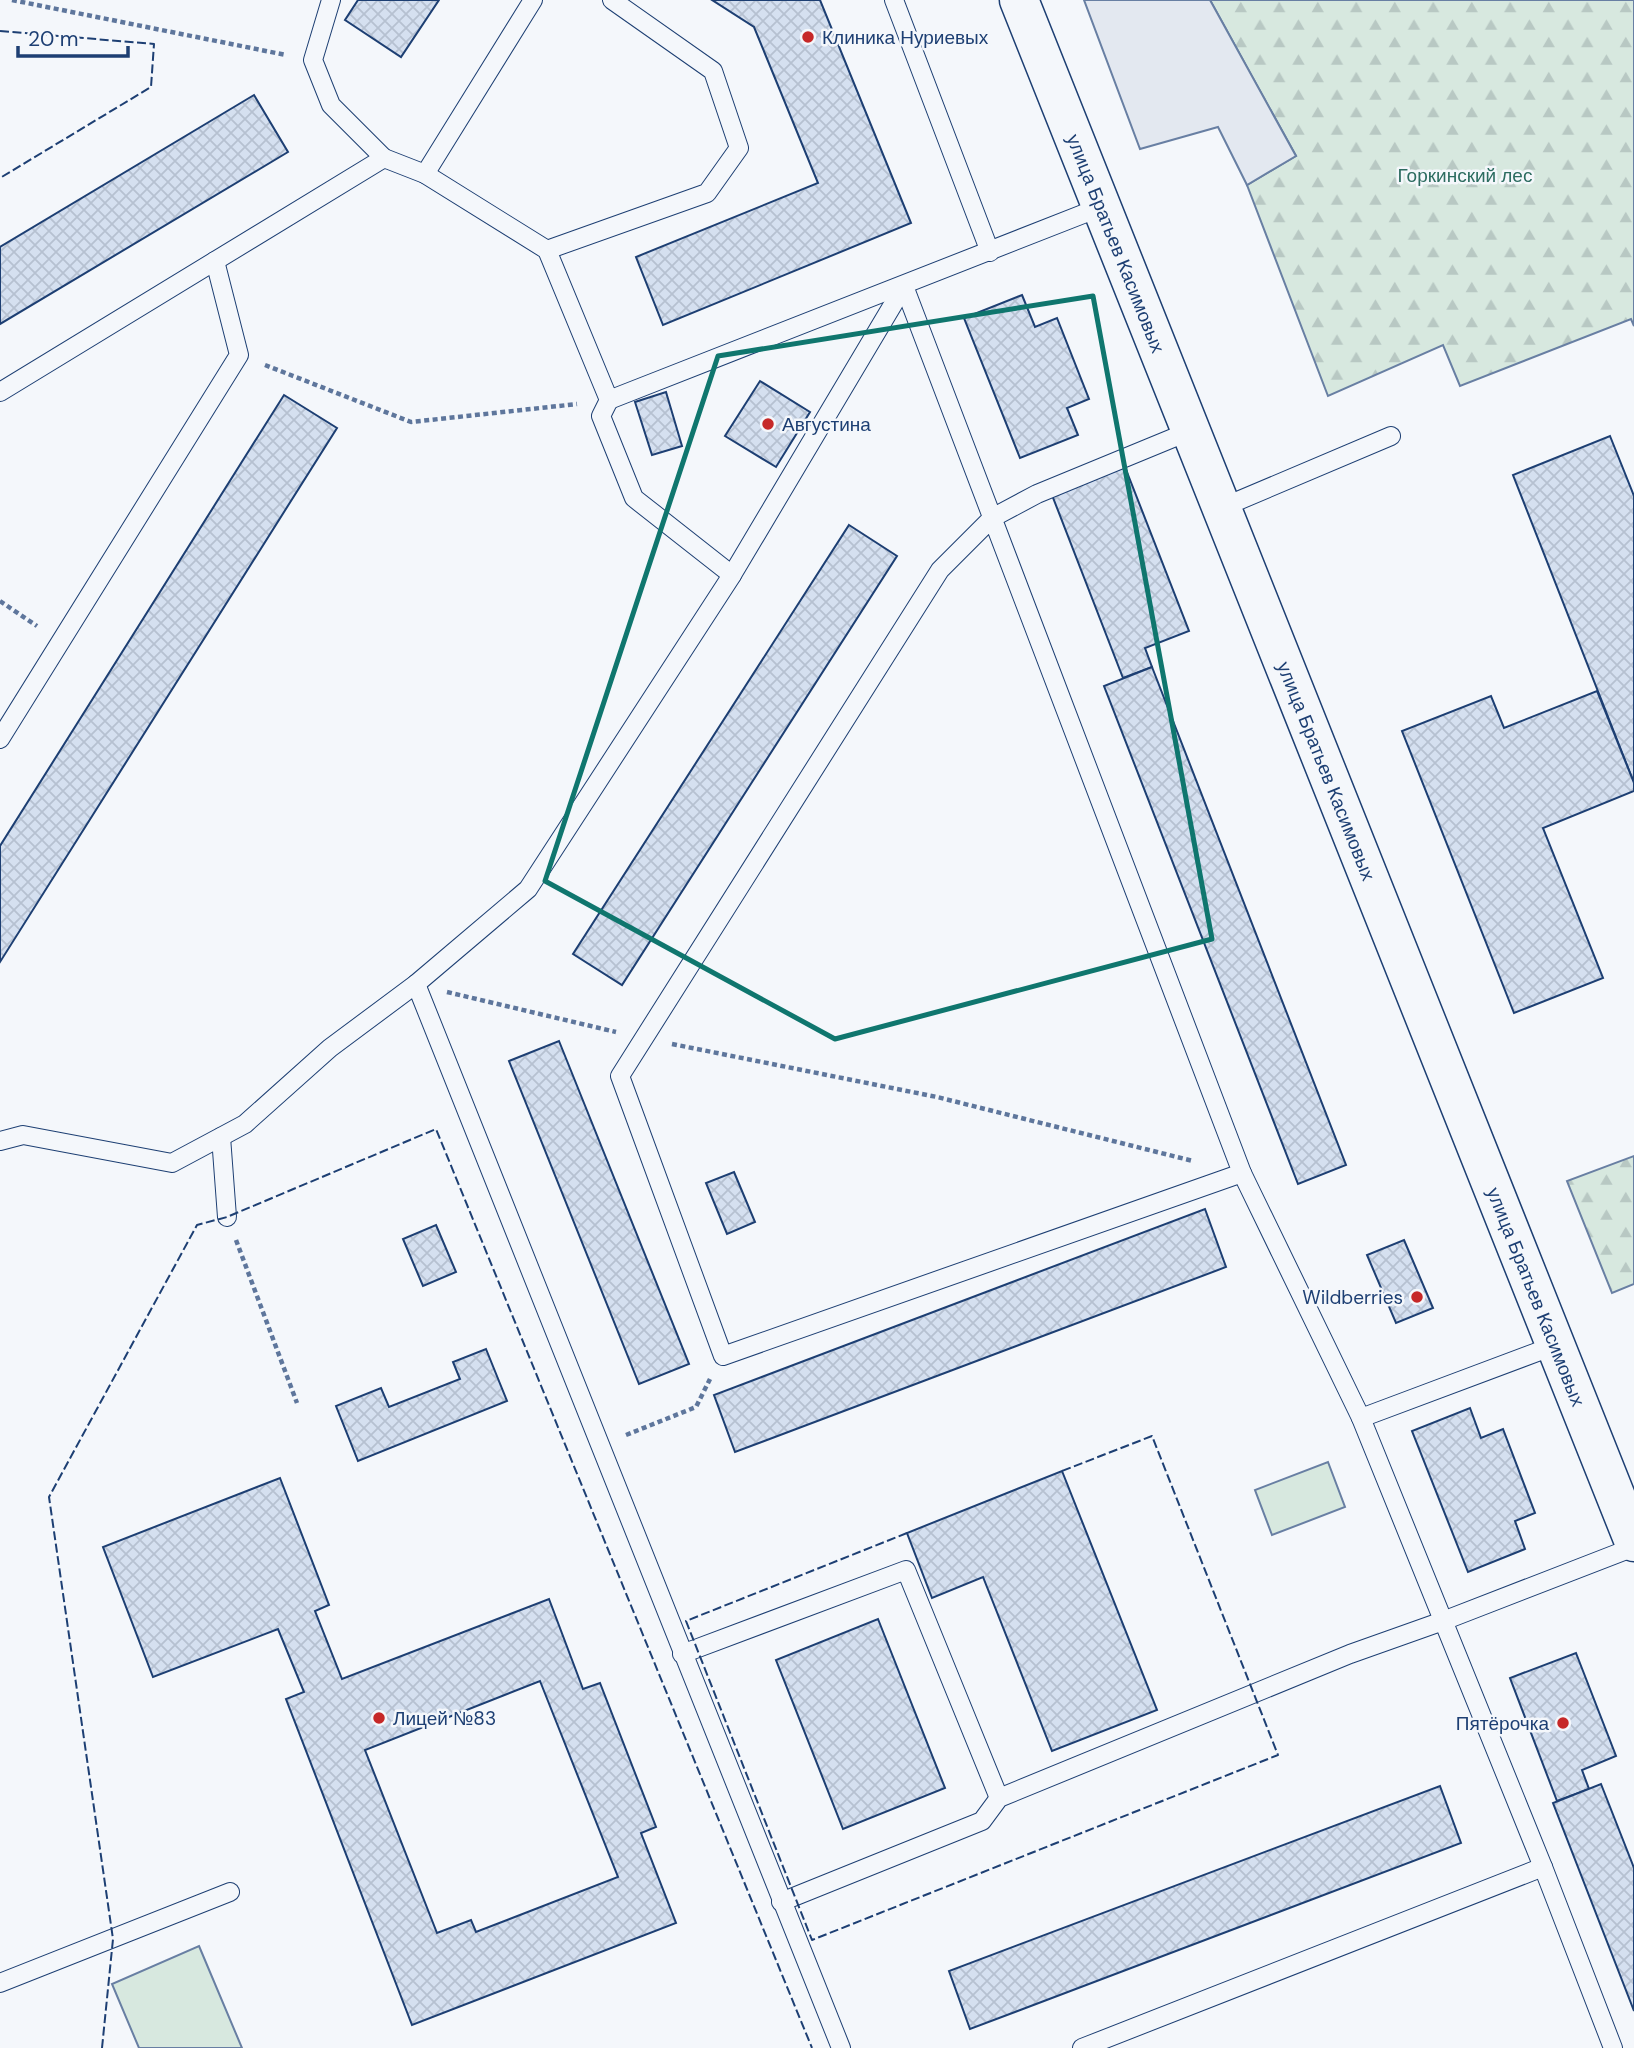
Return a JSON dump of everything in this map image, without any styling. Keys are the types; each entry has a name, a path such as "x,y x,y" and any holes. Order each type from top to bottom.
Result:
{"street":[{"name":"улица Братьев Касимовых","path":"1019,0 1556,1345 1617,1485 1634,1544"}],"lane":[{"path":"331,0 313,60 331,105 384,158 425,174 547,250 609,400"},
{"path":"425,174 533,0"},
{"path":"547,250 707,193 739,148 713,71 612,0"},
{"path":"894,0 990,252"},
{"path":"0,392 384,158"},
{"path":"732,575 634,498 601,416 609,400 1101,207"},
{"path":"0,739 239,355 215,261"},
{"path":"904,286 1242,1173 1361,1418 1614,2048"},
{"path":"0,1141 23,1135 172,1163 245,1124 330,1048 416,984 528,889 732,575 904,286"},
{"path":"1190,431 1037,494 992,518 940,570 620,1076 723,1356 1242,1173"},
{"path":"1220,508 1391,436"},
{"path":"416,984 841,2048"},
{"path":"221,1137 228,1217"},
{"path":"1361,1418 1556,1345"},
{"path":"781,1902 982,1821 999,1798 1350,1654 1443,1621 1634,1544"},
{"path":"682,1654 906,1570 999,1798"},
{"path":"1082,2048 1543,1867"},
{"path":"0,1983 230,1892"}],"path":[{"path":"12,0 313,60"},
{"path":"239,355 411,422 609,400"},
{"path":"0,601 60,642"},
{"path":"416,984 643,1038 937,1097 1242,1173"},
{"path":"228,1217 297,1403"},
{"path":"643,1428 696,1407 723,1356"}],"highlighted area":[{"path":"1093,296 1212,939 835,1039 545,881 718,356"}],"green space":[{"name":"Горкинский лес","path":"1210,0 1634,0 1634,326 1631,319 1460,386 1443,345 1328,396 1247,185 1296,156"},
{"path":"1634,1156 1634,1284 1612,1293 1567,1181"},
{"path":"1328,1462 1345,1507 1272,1535 1255,1490"},
{"path":"199,1946 242,2048 139,2048 112,1984"}],"shaded area":[{"path":"1084,0 1210,0 1296,156 1247,185 1218,127 1140,149"}],"building":[{"path":"358,0 439,0 401,57 345,20"},
{"path":"712,0 820,0 911,223 663,325 636,257 818,183 754,27"},
{"path":"254,95 288,152 0,324 0,247"},
{"path":"1022,295 1035,327 1057,318 1089,399 1067,408 1078,435 1020,458 964,318"},
{"path":"760,381 810,412 776,467 725,436"},
{"path":"666,392 682,446 652,455 635,402"},
{"path":"284,395 337,428 0,962 0,846"},
{"path":"1610,436 1634,496 1634,783 1513,475"},
{"path":"1125,467 1189,631 1145,648 1152,667 1123,678 1052,495"},
{"path":"849,525 897,556 622,985 573,954"},
{"path":"1152,667 1346,1165 1298,1184 1104,686"},
{"path":"1597,691 1634,783 1634,791 1543,828 1603,978 1514,1013 1402,731 1491,696 1504,728"},
{"path":"559,1041 689,1364 639,1384 509,1061"},
{"path":"734,1172 755,1222 727,1234 706,1183"},
{"path":"1205,1209 1226,1267 735,1452 714,1395"},
{"path":"436,1225 456,1272 423,1286 403,1239"},
{"path":"1404,1240 1433,1308 1396,1323 1367,1255"},
{"path":"486,1349 507,1401 358,1461 336,1406 381,1388 389,1407 460,1379 453,1362"},
{"path":"1470,1408 1481,1438 1503,1429 1535,1513 1515,1521 1525,1549 1468,1572 1412,1431"},
{"path":"1062,1471 1157,1710 1052,1751 983,1577 932,1598 907,1533"},
{"path":"280,1478 329,1605 315,1611 342,1679 549,1599 583,1689 600,1683 656,1827 641,1833 676,1923 412,2025 286,1699 304,1692 278,1629 153,1677 103,1547","holes":["540,1681 618,1877 476,1932 471,1920 437,1933 365,1750"]},
{"path":"878,1619 945,1788 843,1829 776,1660"},
{"path":"1576,1653 1616,1756 1582,1770 1589,1789 1557,1801 1510,1678"},
{"path":"1601,1784 1634,1868 1634,2011 1553,1803"},
{"path":"1440,1786 1461,1843 970,2029 949,1971"}],"fence":[{"path":"0,31 154,44 151,87 0,178"},
{"path":"102,2048 113,1939 49,1497 197,1225 227,1217 436,1129 812,2048"},
{"path":"907,1533 686,1621 812,1940 1278,1755 1152,1436 1062,1471"}],"place":[{"name":"Клиника Нуриевых","path":"808,37"},
{"name":"Августина","path":"768,424"},
{"name":"Wildberries","path":"1417,1297"},
{"name":"Лицей №83","path":"379,1718"},
{"name":"Пятёрочка","path":"1563,1723"}]}
